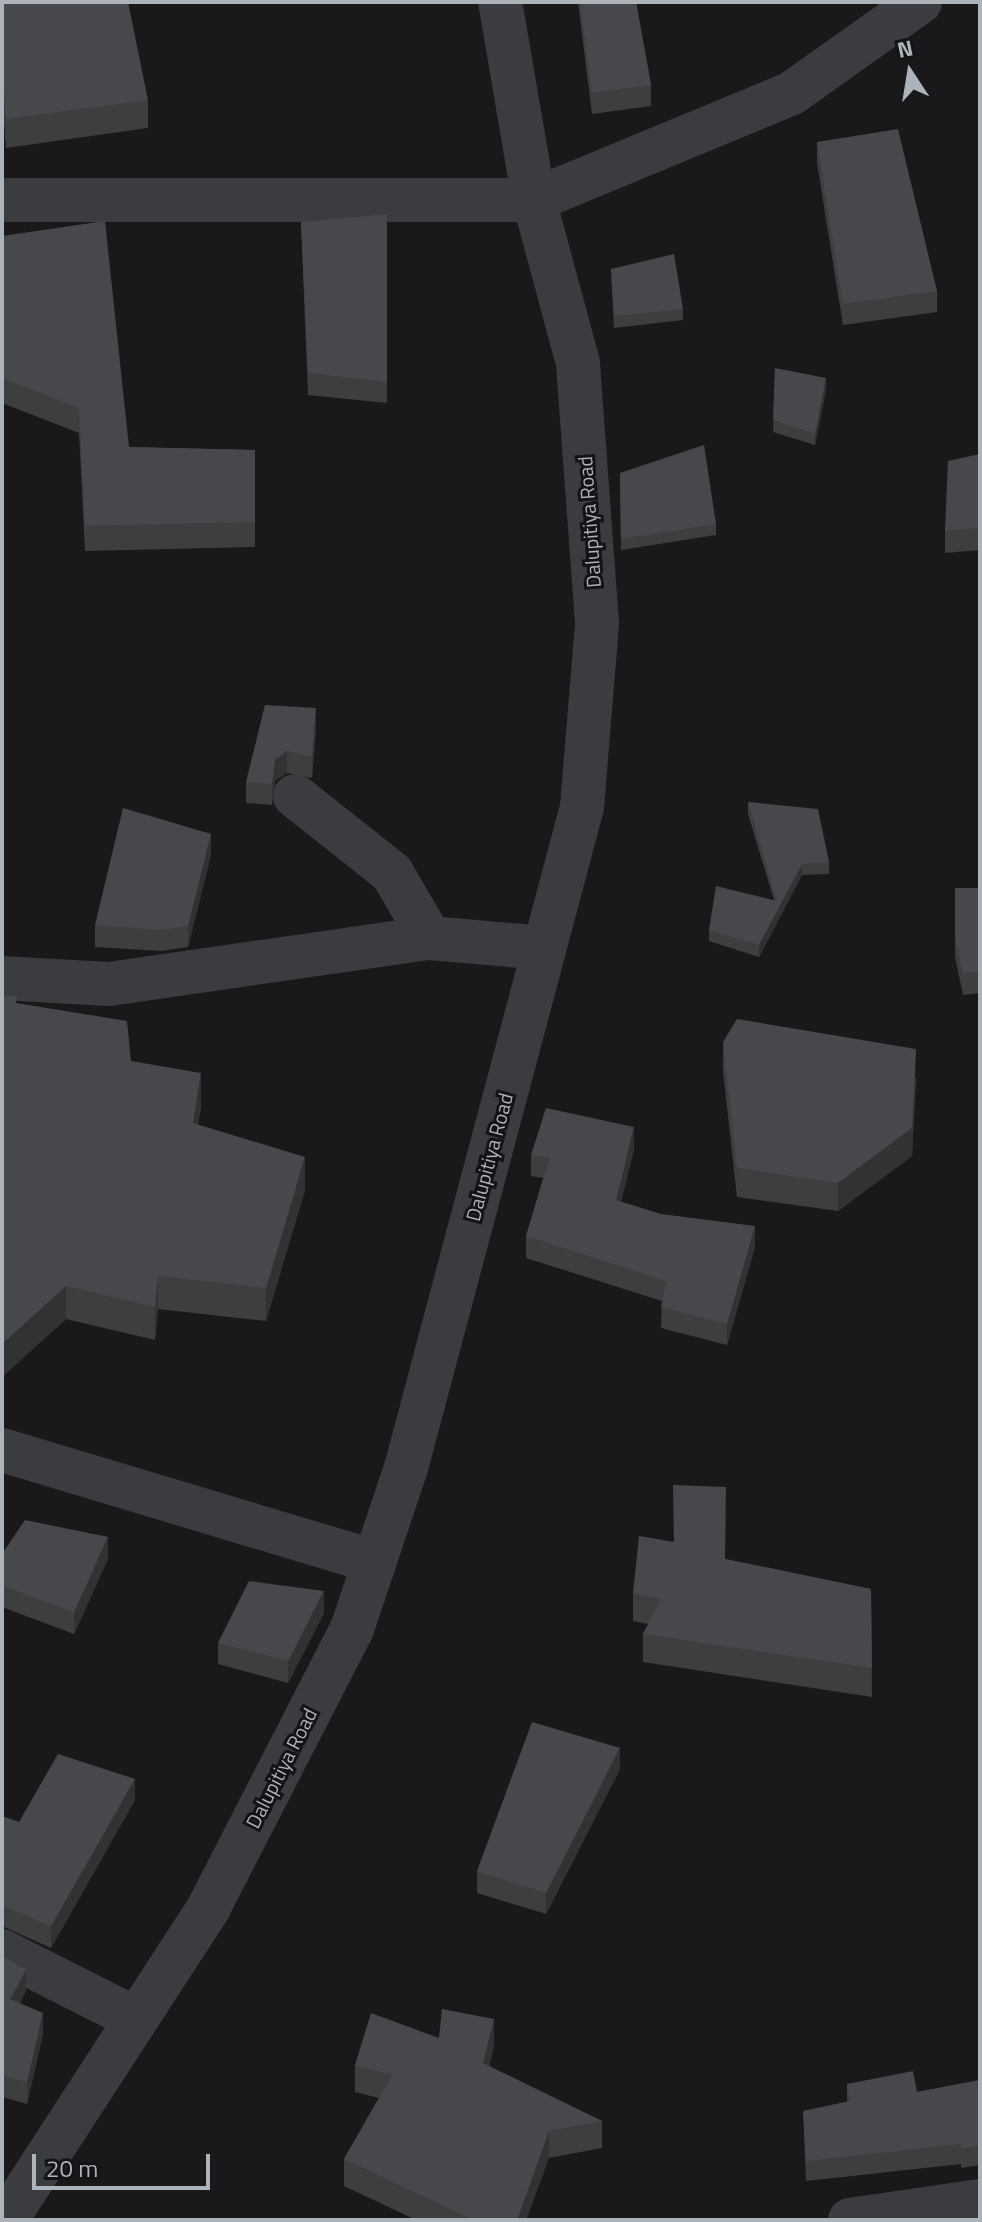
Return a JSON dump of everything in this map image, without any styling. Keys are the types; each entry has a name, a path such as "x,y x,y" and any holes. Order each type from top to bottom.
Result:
{"street":[{"name":"Dalupitiya Road","path":"6,2220 209,1907 352,1629 406,1468 582,807 597,623 578,363 534,200 500,2"},
{"path":"2,200 534,200 792,93 920,2"},
{"path":"295,796 392,873 430,938"},
{"path":"2,978 109,984 430,938 544,948"},
{"path":"2,1450 375,1562"},
{"path":"2,1951 136,2019"},
{"path":"850,2220 980,2201"}],"building":[{"path":"2,2 128,2 148,100 6,119"},
{"path":"580,2 636,2 651,85 592,93"},
{"path":"898,129 937,291 843,304 817,142"},
{"path":"387,214 387,382 308,373 301,222"},
{"path":"105,221 129,447 255,450 255,522 85,526 79,408 2,378 2,236"},
{"path":"674,254 683,309 614,316 611,269"},
{"path":"775,368 826,378 815,434 773,420"},
{"path":"704,445 716,524 621,539 620,473"},
{"path":"980,454 980,528 945,531 948,461"},
{"path":"265,705 316,708 312,757 287,751 275,760 272,784 246,782"},
{"path":"748,802 818,809 829,862 802,864 759,945 709,930 716,886 777,901"},
{"path":"123,808 211,834 188,926 161,930 95,925"},
{"path":"955,888 980,888 980,971 963,974 955,936"},
{"path":"2,996 17,996 16,1003 127,1021 131,1061 201,1073 193,1123 305,1157 266,1288 158,1276 155,1307 66,1286 2,1344"},
{"path":"737,1019 916,1049 912,1128 838,1183 737,1168 723,1042"},
{"path":"546,1108 634,1127 616,1200 661,1214 755,1226 727,1324 661,1307 666,1281 526,1236 550,1158 531,1155"},
{"path":"673,1485 726,1487 725,1559 871,1589 872,1668 643,1634 661,1599 633,1593 639,1536 674,1542"},
{"path":"25,1520 108,1537 74,1612 2,1586 2,1554"},
{"path":"249,1581 324,1591 288,1661 218,1643"},
{"path":"532,1722 620,1748 546,1893 477,1871"},
{"path":"58,1754 135,1779 51,1926 2,1905 2,1816 19,1822"},
{"path":"2,1956 26,1970 10,1999 43,2013 27,2082 2,2076"},
{"path":"442,2009 494,2019 483,2063 602,2121 549,2131 517,2220 474,2220 344,2159 392,2075 355,2065 371,2013 439,2038"},
{"path":"913,2071 917,2092 980,2080 980,2145 961,2149 961,2144 806,2161 803,2111 850,2101 847,2084"}]}
